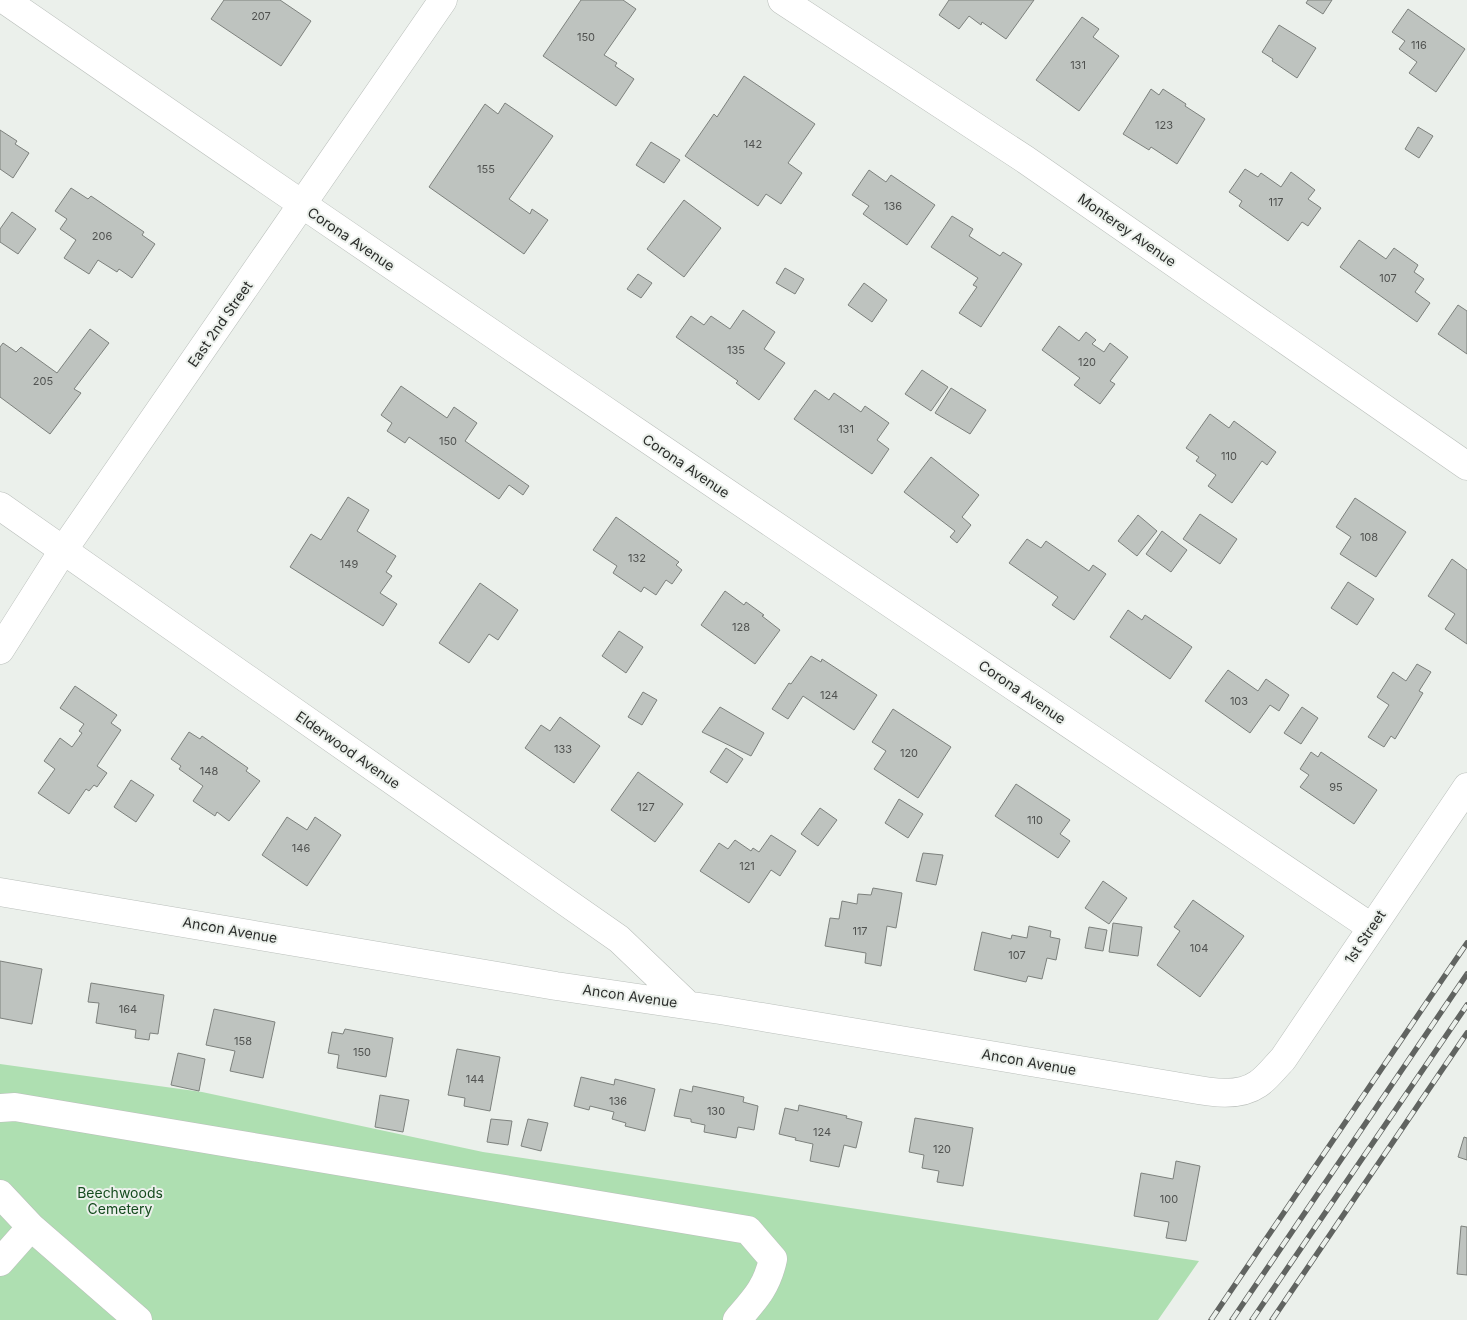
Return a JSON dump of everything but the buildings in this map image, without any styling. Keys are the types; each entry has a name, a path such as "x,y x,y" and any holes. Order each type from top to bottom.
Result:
{"street":[{"name":"Corona Avenue","path":"5,0 301,205 1372,927"},
{"name":"East 2nd Street","path":"0,650 64,549 443,0"},
{"name":"Monterey Avenue","path":"782,0 1026,160 1467,466"},
{"name":"Elderwood Avenue","path":"0,506 619,939 688,1005"},
{"name":"1st Street","path":"1258,1084 1283,1059 1467,787"},
{"name":"Ancon Avenue","path":"0,892 556,986 688,1005 1175,1086 1225,1093 1239,1092 1258,1084"},
{"path":"0,1108 15,1107 748,1230 773,1259 769,1276 760,1295 737,1320"},
{"path":"0,1194 31,1227 138,1320"},
{"path":"0,1262 31,1227"}],"green space":[{"name":"Beechwoods Cemetery","path":"0,1064 202,1092 483,1152 1199,1261 1158,1320 0,1320"}],"railway":[{"path":"1211,1320 1467,943"},
{"path":"1232,1320 1467,974"},
{"path":"1252,1320 1467,1005"},
{"path":"1272,1320 1467,1033"}]}
